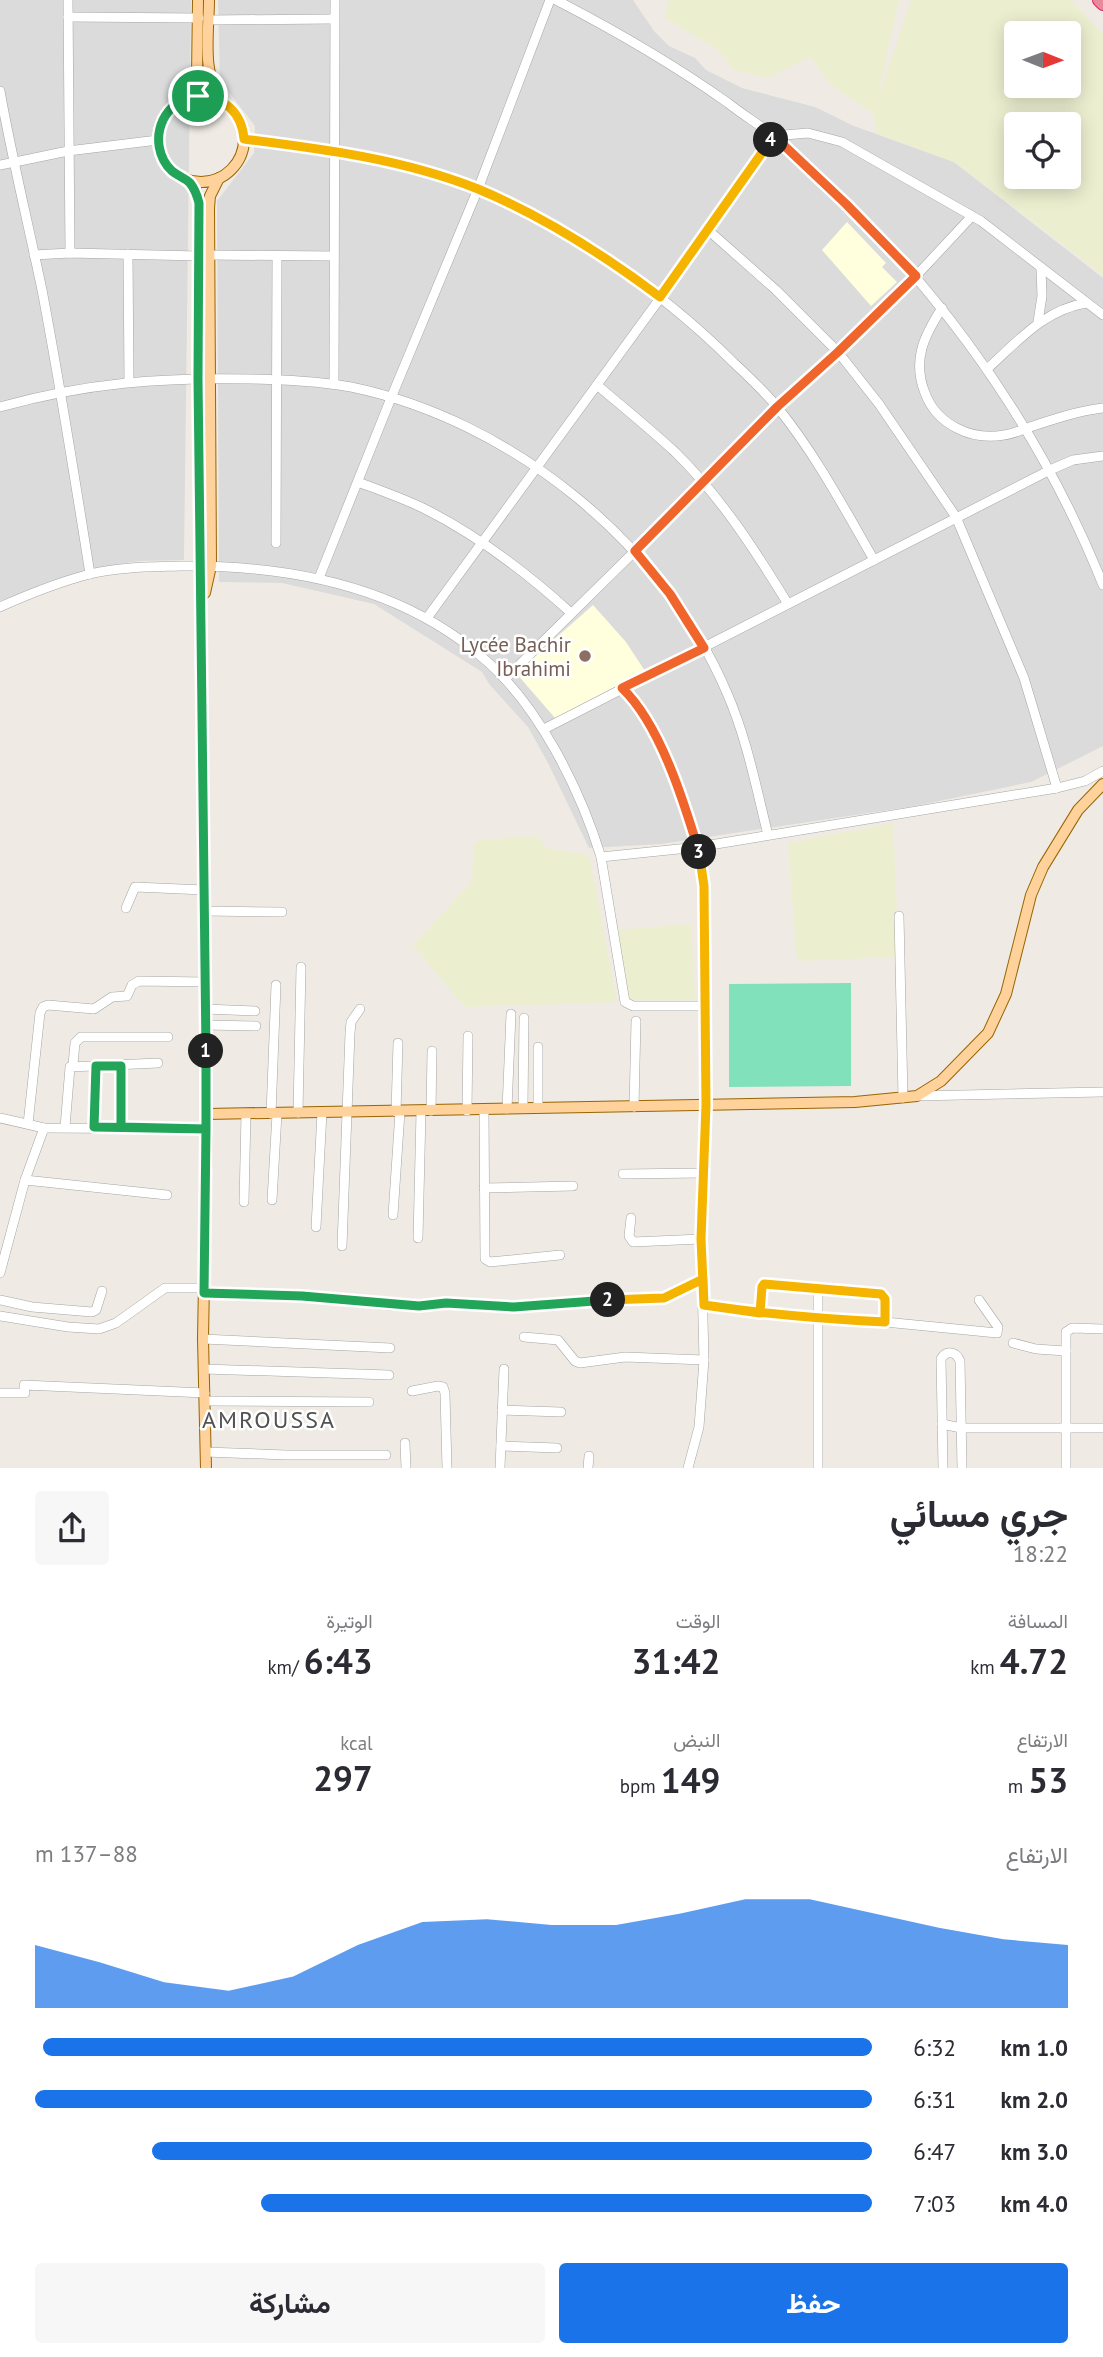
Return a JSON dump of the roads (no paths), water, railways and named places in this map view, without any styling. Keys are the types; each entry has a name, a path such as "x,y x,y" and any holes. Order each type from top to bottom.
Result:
{"main road":[{"path":"188,180 207,182 219,178 236,164 244,139 239,118 214,90 210,80 204,19 198,0"},
{"path":"206,1468 203,1339 206,1129 202,603 206,566 204,256 196,191 188,180 169,167 162,157 158,140 160,128 168,112 187,98 197,76 209,0"},
{"path":"187,98 209,96 224,102"},
{"path":"204,256 210,196 219,178"},
{"path":"206,1114 855,1102 917,1096 941,1081 988,1032 1006,994 1031,895 1044,867 1079,810 1103,783"}],"street":[{"path":"68,0 70,253"},
{"path":"334,384 335,0"},
{"path":"320,578 478,189 550,0"},
{"path":"556,0 649,51 774,136 846,204 916,276 987,369 1027,428 1087,545 1103,585"},
{"path":"68,17 334,19"},
{"path":"0,91 61,393 90,574"},
{"path":"774,136 808,134 842,142 972,216 1103,315"},
{"path":"428,618 774,136"},
{"path":"244,139 333,150 392,163 478,189 584,244 660,297 720,348 777,407 833,488 874,560"},
{"path":"0,165 68,151 158,140"},
{"path":"505,679 777,407 916,276 972,216"},
{"path":"708,230 776,290 838,352 879,404 956,517 1024,678 1057,788"},
{"path":"34,255 70,253 334,256"},
{"path":"128,254 129,381"},
{"path":"276,543 277,256"},
{"path":"1038,322 1042,296 1041,269"},
{"path":"987,369 1038,322 1061,309 1086,303"},
{"path":"942,308 926,333 919,360 923,388 935,411 956,429 985,436 1002,436 1081,411 1103,408"},
{"path":"0,407 129,381 204,378 277,380 334,384 391,398 461,425 537,468 584,503 635,551 670,594 704,648 727,692 743,733 768,835"},
{"path":"597,385 675,453 703,482 752,546 788,604"},
{"path":"544,729 1050,470 1073,460 1103,456"},
{"path":"358,482 420,507 482,542 526,574 571,613"},
{"path":"0,607 26,595 90,574 147,567 206,566 320,578 383,598 428,618 475,652 505,679 544,729 569,778 601,857 625,1002 631,1006 704,1006"},
{"path":"622,688 635,701 661,750 698,847 704,886 706,1105 701,1239 705,1360 699,1427 688,1468"},
{"path":"601,857 698,847 1057,788 1085,781 1103,771"},
{"path":"126,908 135,887 204,890"},
{"path":"206,911 282,912"},
{"path":"899,916 903,1098"},
{"path":"298,1113 301,967"},
{"path":"28,1125 40,1013 44,1007 48,1005 94,1009 112,997 127,996 132,985 139,981 205,982"},
{"path":"272,1200 276,985"},
{"path":"205,1009 255,1011"},
{"path":"342,1246 350,1033 351,1022 360,1009"},
{"path":"506,1109 511,1014"},
{"path":"523,1108 524,1018"},
{"path":"634,1107 636,1021"},
{"path":"205,1025 256,1026"},
{"path":"467,1111 468,1036"},
{"path":"65,1127 68,1070 73,1065 75,1043 81,1037 168,1037"},
{"path":"393,1215 398,1043"},
{"path":"538,1047 538,1108"},
{"path":"418,1238 432,1051"},
{"path":"73,1065 121,1066 158,1063"},
{"path":"94,1127 96,1066"},
{"path":"121,1066 121,1127"},
{"path":"917,1096 1103,1092"},
{"path":"484,1110 485,1259 490,1262 561,1255"},
{"path":"316,1227 322,1112"},
{"path":"244,1202 246,1114"},
{"path":"0,1118 44,1128 206,1129"},
{"path":"0,1273 25,1180 44,1128"},
{"path":"623,1174 702,1173"},
{"path":"25,1180 167,1195"},
{"path":"484,1188 573,1186"},
{"path":"631,1218 629,1236 633,1242 701,1239"},
{"path":"0,1316 99,1329 116,1323 165,1288 302,1296 395,1306 446,1303 514,1307 664,1298 703,1279"},
{"path":"760,1313 764,1284 881,1294 885,1299 885,1322"},
{"path":"818,1288 818,1468"},
{"path":"0,1300 32,1307 92,1312 96,1310 102,1292"},
{"path":"704,1305 817,1319 885,1322 997,1333 998,1327 979,1300"},
{"path":"1066,1468 1066,1332 1072,1328 1103,1329"},
{"path":"524,1337 558,1340 575,1361 580,1363 625,1357 705,1360"},
{"path":"203,1339 390,1348"},
{"path":"1013,1343 1037,1349 1066,1351"},
{"path":"943,1468 941,1359 951,1352 960,1361 962,1468"},
{"path":"500,1468 504,1368"},
{"path":"204,1369 389,1375"},
{"path":"0,1393 25,1393 24,1385 206,1397 369,1402"},
{"path":"412,1391 443,1387 447,1468"},
{"path":"502,1410 561,1412"},
{"path":"942,1424 961,1428 1103,1428"},
{"path":"405,1443 406,1468"},
{"path":"501,1446 557,1448"},
{"path":"206,1452 258,1455 386,1455"},
{"path":"588,1468 589,1456"}],"place":[{"name":"Lycée Bachir Ibrahimi","path":"585,656"}],"district":[{"name":"AMROUSSA","path":"269,1419"}]}
